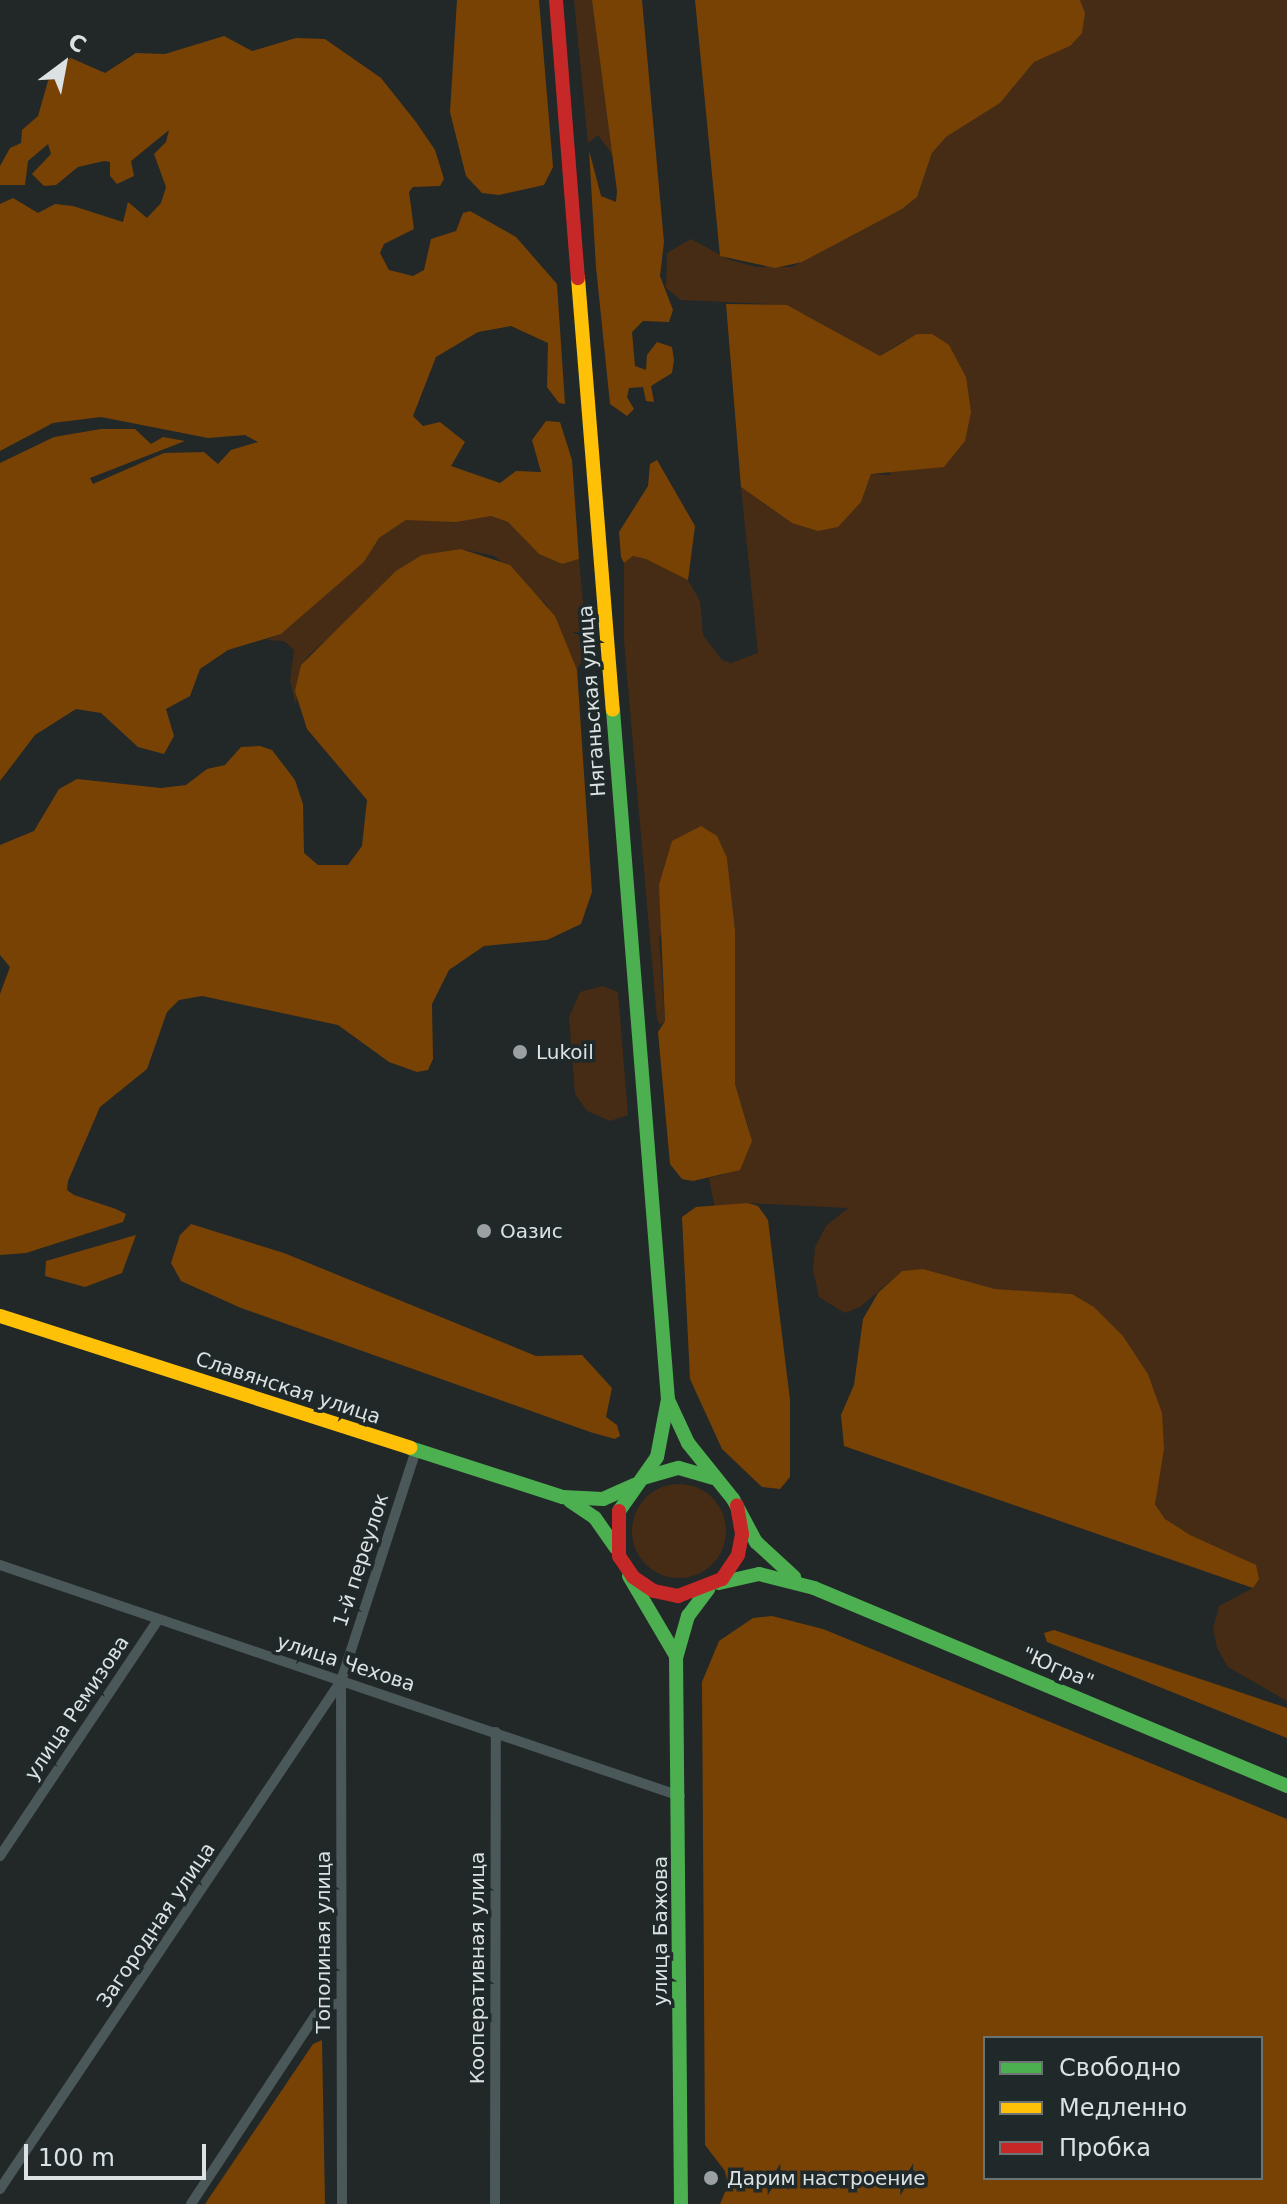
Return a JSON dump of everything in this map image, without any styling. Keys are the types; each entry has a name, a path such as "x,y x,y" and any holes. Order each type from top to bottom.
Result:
{"main road":[{"name":"Няганьская улица","path":"556,0 668,1399"},
{"name":"Славянская улица","path":"0,1316 563,1497"},
{"path":"668,1399 688,1443 737,1505 765,1553 814,1588"},
{"path":"616,1548 617,1514 660,1451 668,1399"},
{"path":"563,1497 603,1499 679,1468 719,1482"},
{"path":"563,1497 588,1512 616,1548 663,1626 676,1658"},
{"path":"676,1658 688,1616 740,1548 737,1505"},
{"path":"623,1564 639,1583 661,1594 686,1595 759,1574 814,1588"},
{"name":"\"Югра\"","path":"814,1588 1287,1786"},
{"name":"улица Бажова","path":"676,1658 680,1796 681,2204"}],"street":[{"name":"1-й переулок","path":"341,1681 416,1450"},
{"name":"улица Чехова","path":"0,1565 680,1796"},
{"name":"улица Ремизова","path":"0,1856 158,1620"},
{"name":"Тополиная улица","path":"341,1681 342,2204"},
{"name":"Загородная улица","path":"0,2189 341,1681"},
{"name":"Кооперативная улица","path":"495,2204 496,1732"},
{"path":"191,2204 315,2016 323,2007 341,2003"}],"shaded area":[{"path":"457,0 539,0 553,167 544,185 499,195 482,193 466,176 450,112"},
{"path":"574,0 592,0 613,156 598,135 588,143"},
{"path":"592,0 642,0 664,242 660,276 673,310 669,322 643,321 632,332 635,366 646,370 647,355 657,342 672,347 674,360 672,373 651,386 654,402 646,401 643,387 629,388 627,397 634,409 627,416 610,404 596,267 589,150 601,196 616,202 617,191"},
{"path":"695,0 1080,0 1085,13 1082,33 1070,46 1034,62 1000,103 946,137 932,153 917,197 902,209 802,262 775,268 720,256"},
{"path":"1080,0 1287,0 1287,1701 1228,1667 1217,1648 1213,1629 1219,1606 1253,1588 1165,1519 1155,1503 1162,1413 1148,1374 1123,1336 1094,1307 1072,1294 995,1289 923,1269 902,1271 860,1307 845,1313 819,1297 813,1270 815,1247 826,1226 848,1208 748,1203 715,1209 709,1178 726,1174 749,1129 735,1084 735,930 727,858 659,937 665,1021 660,1025 657,1019 624,641 624,563 633,556 646,558 688,580 700,601 703,635 722,660 731,663 758,653 741,487 792,523 861,502 871,474 890,475 905,340 880,356 804,314 770,304 681,300 666,288 667,253 691,239 730,260 756,267 792,267 902,209 917,197 932,153 946,137 1000,103 1034,62 1070,46 1085,13"},
{"path":"224,36 252,51 296,38 325,39 381,78 416,122 435,150 444,179 440,186 413,187 409,192 414,229 384,244 380,253 389,270 413,276 424,270 431,239 456,231 463,213 470,211 516,237 557,284 565,404 559,403 547,387 548,343 511,326 478,332 436,357 413,416 423,426 440,422 465,442 451,466 500,483 516,471 541,472 532,440 546,421 560,422 572,460 579,559 562,564 539,554 508,522 491,516 456,522 406,520 379,538 364,562 281,634 228,650 200,669 190,696 166,709 174,736 164,754 138,747 101,713 76,709 35,735 0,781 0,463 54,437 101,429 135,429 151,444 163,437 185,441 90,478 93,484 164,453 204,452 218,464 231,450 258,442 245,435 208,438 101,417 53,423 0,451 0,204 13,198 38,213 55,204 73,206 123,222 128,202 147,218 161,203 166,187 154,154 166,142 169,130 131,161 134,176 117,184 110,176 110,162 104,161 78,167 56,185 44,186 32,174 51,154 48,144 28,161 25,185 0,185 0,166 10,148 21,143 22,130 38,116 48,81 63,61 71,58 105,73 136,53 165,54"},
{"path":"726,304 787,305 880,356 917,334 932,334 949,345 966,377 971,412 965,441 944,467 871,474 861,502 838,527 818,531 792,523 741,487"},
{"path":"657,460 695,526 688,580 646,559 633,556 624,563 621,557 619,532 648,486 650,464"},
{"path":"491,516 508,522 539,554 562,564 579,559 587,649 577,670 547,605 495,556 461,549 357,613 309,655 301,665 296,705 290,680 294,650 284,641 266,640 281,634 364,562 379,538 406,520"},
{"path":"461,549 510,565 555,616 577,670 592,892 581,924 547,940 484,946 449,970 432,1004 433,1059 428,1070 417,1072 389,1062 338,1025 202,996 179,1000 167,1012 147,1069 100,1107 68,1181 67,1190 74,1195 126,1214 123,1222 26,1253 0,1255 0,994 10,967 0,955 0,845 34,831 59,789 77,779 161,788 186,785 207,769 225,765 241,747 260,746 272,750 295,780 303,804 304,853 318,865 348,865 362,846 367,800 307,729 295,691 301,665 396,571 422,555"},
{"path":"701,826 717,836 727,858 735,930 735,1084 752,1141 740,1170 693,1181 682,1179 670,1164 658,1032 665,1021 659,885 672,841"},
{"path":"603,986 618,992 628,1115 610,1121 587,1111 575,1094 569,1017 580,992"},
{"path":"748,1203 758,1206 768,1220 790,1400 790,1477 780,1489 762,1487 722,1449 690,1379 682,1217 696,1207"},
{"path":"191,1224 284,1253 536,1356 582,1355 612,1388 606,1417 617,1425 620,1436 615,1439 590,1432 241,1308 181,1281 171,1263 180,1235"},
{"path":"136,1235 122,1273 85,1287 45,1276 46,1261"},
{"path":"923,1269 995,1289 1072,1294 1094,1307 1123,1336 1148,1374 1162,1413 1164,1449 1155,1504 1165,1519 1190,1535 1256,1565 1259,1579 1253,1588 844,1446 841,1415 854,1385 863,1319 878,1293 902,1271"},
{"path":"679,1484 697,1488 712,1498 722,1513 726,1531 722,1549 712,1564 697,1574 679,1578 661,1574 646,1564 636,1549 632,1531 636,1513 646,1498 661,1488"},
{"path":"772,1616 823,1629 1287,1819 1287,2204 720,2204 728,2185 725,2171 705,2145 702,1682 719,1641 753,1618"},
{"path":"1054,1630 1287,1708 1287,1738 1047,1642 1044,1633"},
{"path":"322,2040 325,2204 205,2204 313,2044"}],"traffic: fast":[{"path":"613,710 668,1399 657,1457 619,1511"},
{"path":"669,1402 688,1443 733,1499 756,1542 794,1577"},
{"path":"410,1448 563,1497 603,1499 635,1485"},
{"path":"643,1478 679,1468 713,1478"},
{"path":"570,1501 595,1518 616,1548"},
{"path":"719,1583 759,1574 814,1588 1287,1786"},
{"path":"629,1576 675,1654"},
{"path":"681,2204 676,1658 688,1616 708,1589"}],"traffic: slow":[{"path":"578,278 613,710"},
{"path":"0,1316 410,1448"}],"traffic: jam":[{"path":"556,0 578,278"},
{"path":"619,1511 619,1556 633,1577 654,1591 678,1596 722,1579 738,1555 742,1534 737,1505"}],"place":[{"name":"Lukoil","path":"520,1052"},
{"name":"Оазис","path":"484,1231"},
{"name":"Дарим настроение","path":"711,2178"}]}
